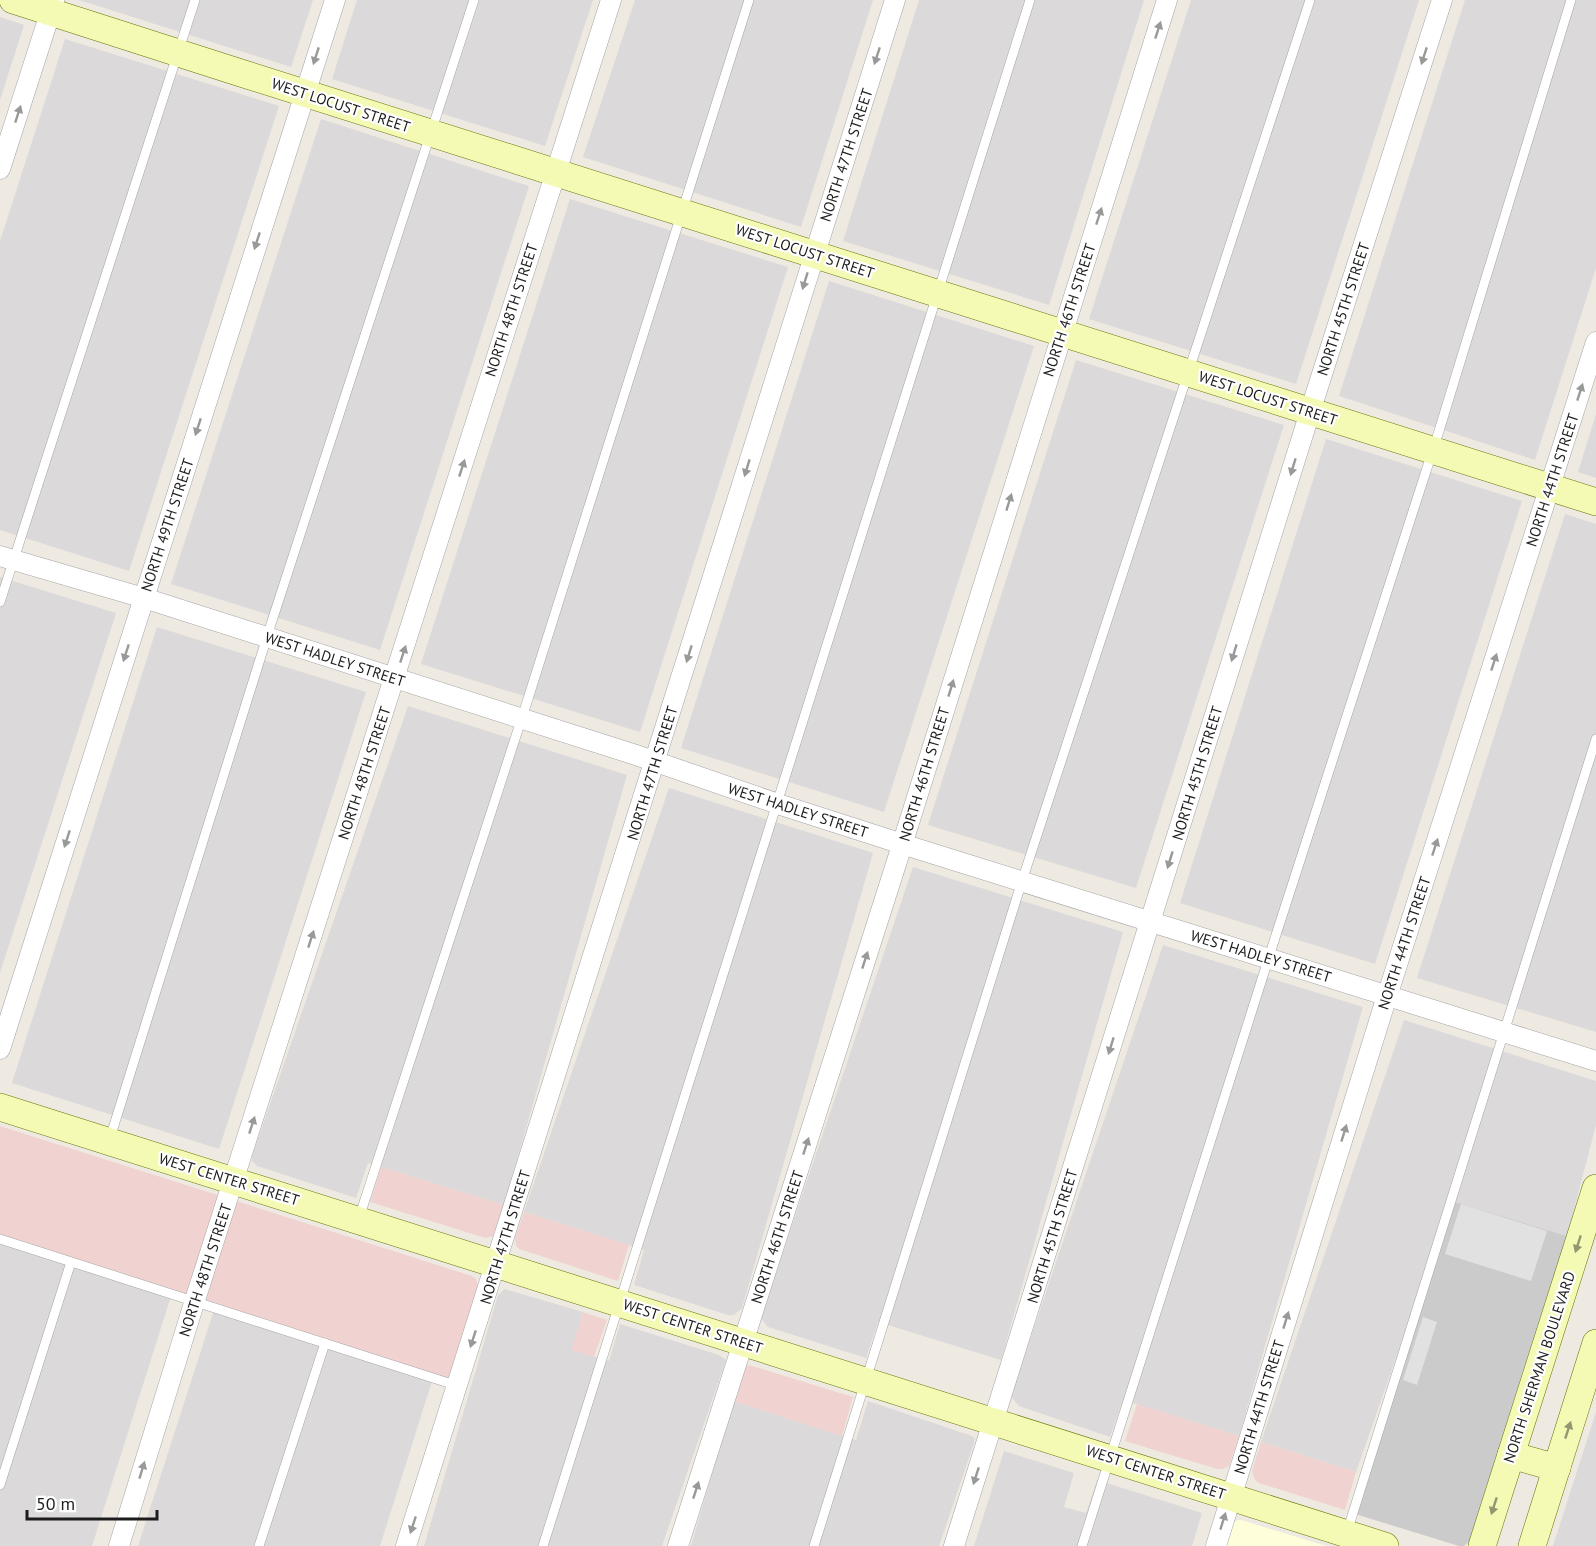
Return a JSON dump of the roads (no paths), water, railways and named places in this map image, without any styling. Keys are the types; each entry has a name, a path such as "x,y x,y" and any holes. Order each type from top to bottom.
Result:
{"street":[{"name":"WEST LOCUST STREET","path":"13,0 52,6 178,53 431,135 555,172 1596,502"},
{"name":"NORTH 49TH STREET","path":"0,1049 335,0"},
{"name":"NORTH 48TH STREET","path":"119,1546 195,1300 611,0"},
{"name":"NORTH 47TH STREET","path":"406,1546 656,762 895,0"},
{"name":"NORTH 46TH STREET","path":"678,1546 902,844 1167,0"},
{"name":"NORTH 45TH STREET","path":"954,1546 1310,412 1442,0"},
{"path":"0,169 52,6"},
{"name":"NORTH 44TH STREET","path":"1216,1546 1387,996 1596,342"},
{"name":"WEST HADLEY STREET","path":"7,558 144,598 656,762 902,844 1596,1062"},
{"name":"WEST CENTER STREET","path":"0,1107 1385,1546"},
{"name":"NORTH SHERMAN BOULEVARD","path":"1482,1546 1596,1188"},
{"path":"1532,1546 1596,1344"},
{"path":"1511,1455 1557,1468"}],"lane":[{"path":"0,602 7,558 195,0"},
{"path":"109,1141 267,638 474,0"},
{"path":"358,1220 521,719 749,0"},
{"path":"543,1546 1030,0"},
{"path":"814,1546 1023,881 1310,0"},
{"path":"1082,1546 1433,451 1571,0"},
{"path":"1347,1534 1596,739"},
{"path":"0,1239 458,1386"},
{"path":"0,1485 71,1262"},
{"path":"259,1546 325,1343"}]}
